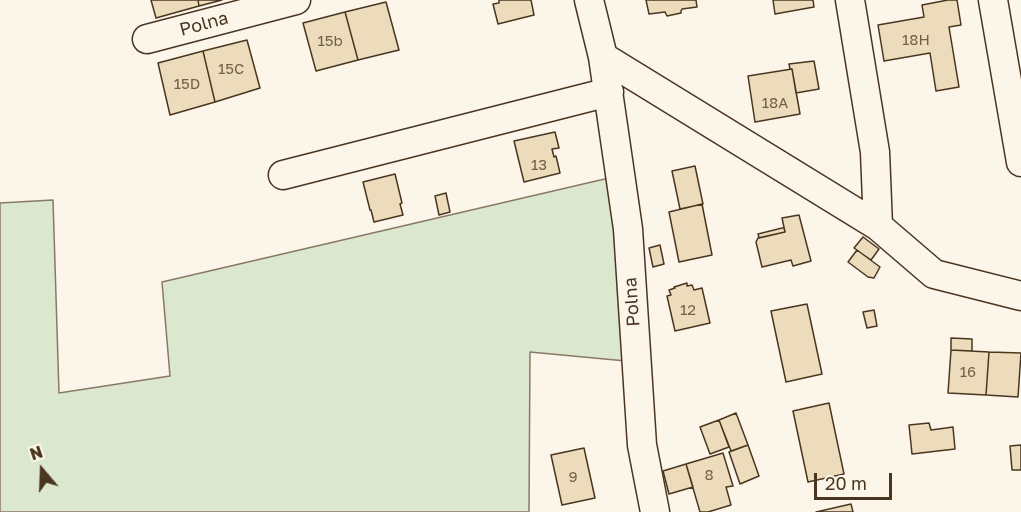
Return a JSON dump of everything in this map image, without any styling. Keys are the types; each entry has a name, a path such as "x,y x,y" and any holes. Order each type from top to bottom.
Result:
{"street":[{"name":"Polna","path":"147,39 296,0"},
{"name":"Polna","path":"589,0 609,92 628,229 642,445 655,512"},
{"path":"850,0 874,152 878,225"},
{"path":"993,0 1012,61 1021,162"},
{"path":"603,57 878,225 934,274 1021,296"},
{"path":"284,175 609,92"}],"green space":[{"path":"609,178 626,361 530,352 529,512 0,512 0,203 53,200 59,393 170,376 162,282"}],"building":[{"path":"151,0 198,0 199,6 156,18"},
{"path":"198,0 222,0 199,6"},
{"path":"499,0 531,0 534,15 498,24 493,4 499,3"},
{"path":"646,0 696,0 697,7 682,9 681,13 667,16 665,12 649,14"},
{"path":"773,0 813,0 814,7 775,14"},
{"path":"957,0 961,25 949,27 959,87 936,91 930,53 884,61 878,25 924,17 922,5"},
{"path":"386,2 399,50 358,60 345,12"},
{"path":"345,12 358,60 316,71 303,23"},
{"path":"247,40 260,88 215,102 203,51"},
{"path":"203,51 215,102 170,115 158,63"},
{"path":"814,61 819,89 796,93 789,64"},
{"path":"792,69 800,114 755,122 748,76"},
{"path":"555,132 559,148 552,149 560,173 524,182 514,141"},
{"path":"695,166 703,204 680,209 672,171"},
{"path":"395,174 403,215 374,222 363,182"},
{"path":"446,193 450,212 439,215 435,196"},
{"path":"702,204 712,255 679,262 669,212"},
{"path":"799,215 811,261 793,266 791,260 762,267 756,242 758,238 785,232 782,218"},
{"path":"784,228 785,232 759,238 758,234"},
{"path":"863,237 879,249 871,260 854,248"},
{"path":"660,245 664,264 653,267 649,248"},
{"path":"857,250 880,267 874,278 868,277 848,262"},
{"path":"687,283 687,286 692,285 694,290 702,288 710,323 675,331 667,296 671,295 669,290"},
{"path":"807,304 822,374 786,382 771,311"},
{"path":"874,310 877,326 867,328 863,312"},
{"path":"951,338 972,339 972,351 951,350"},
{"path":"951,350 989,352 986,395 948,393"},
{"path":"989,352 1021,353 1018,397 986,395"},
{"path":"829,403 844,474 808,482 793,411"},
{"path":"736,413 748,445 731,451 719,420"},
{"path":"719,420 729,447 710,454 700,427"},
{"path":"929,423 931,430 953,427 955,449 912,454 909,425"},
{"path":"748,445 759,476 740,484 729,452"},
{"path":"1021,445 1021,470 1012,470 1010,446"},
{"path":"584,448 595,498 562,505 551,455"},
{"path":"723,453 733,486 726,487 731,505 700,512 686,464"},
{"path":"686,464 693,487 669,494 663,471"},
{"path":"851,504 853,512 816,512"}]}
